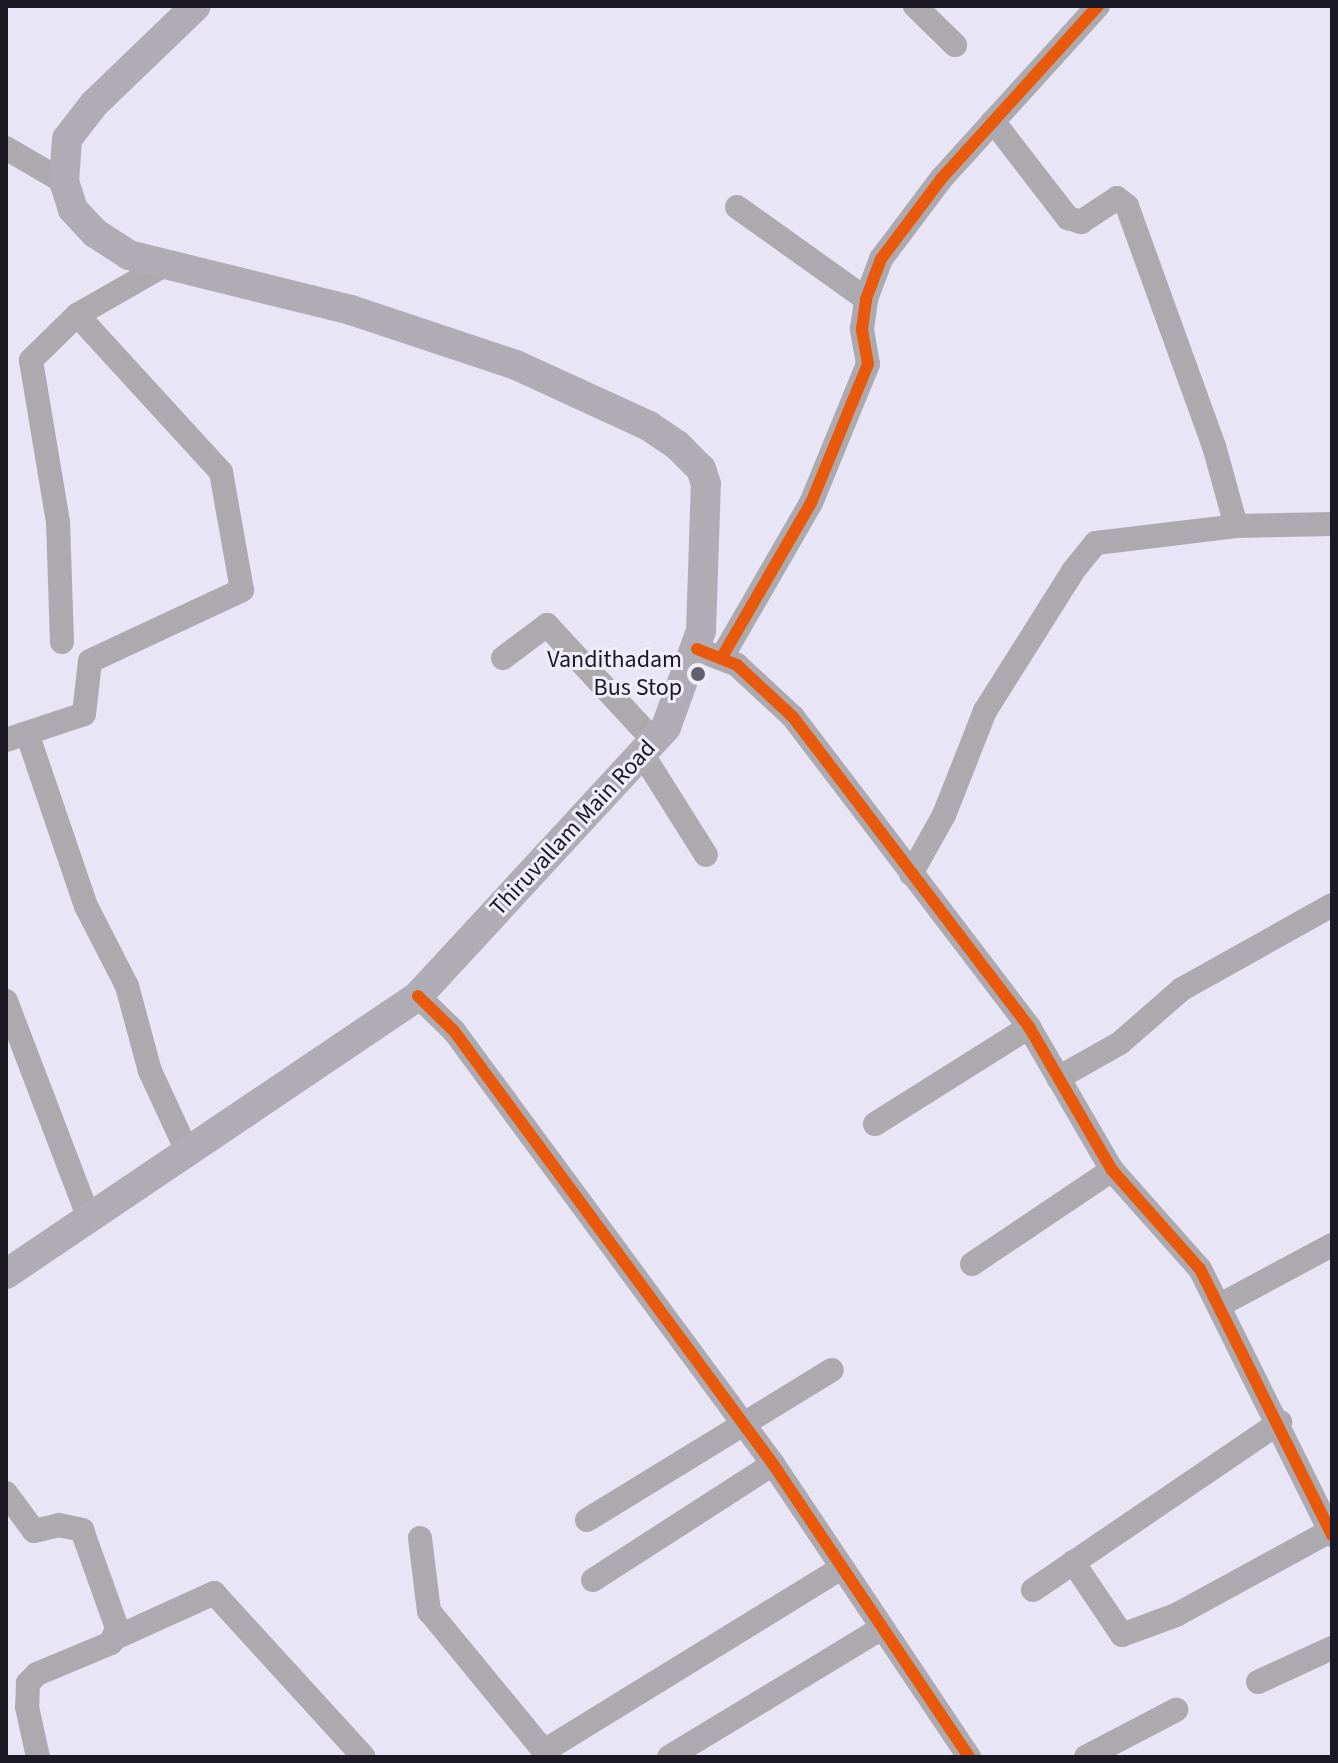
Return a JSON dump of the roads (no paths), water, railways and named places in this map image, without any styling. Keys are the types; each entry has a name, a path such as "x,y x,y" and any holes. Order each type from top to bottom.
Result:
{"main road":[{"name":"Thiruvallam Main Road","path":"6,1274 186,1149 418,996 666,727 710,653 706,484 701,469 677,445 649,426 516,365 351,310 163,266 129,255 95,233 73,209 64,182 67,139 94,104 196,6"}],"street":[{"path":"915,6 955,45"},
{"path":"1073,1562 1122,1635 1176,1615 1331,1533 1280,1422 1200,1269 1112,1170 1029,1027 793,717 710,653 811,503 868,364 862,329 866,299 881,259 913,213 1098,6"},
{"path":"993,121 1068,218 1081,222 1117,198 1127,206 1214,446 1236,526"},
{"path":"6,148 64,182"},
{"path":"737,207 866,299"},
{"path":"62,642 58,522 30,367 35,353 77,315 163,266"},
{"path":"77,315 221,472 242,590 90,661 84,714 16,737 86,906 127,986 150,1071 186,1149"},
{"path":"911,874 944,815 985,711 1089,549 1123,536 1236,526 1332,524"},
{"path":"503,658 547,625 648,748 706,855"},
{"path":"1058,1078 1120,1043 1182,989 1327,911"},
{"path":"418,996 454,1031 773,1464 880,1629 969,1757"},
{"path":"6,1001 88,1216"},
{"path":"875,1124 1029,1027"},
{"path":"972,1264 1112,1170"},
{"path":"1220,1305 1332,1245"},
{"path":"587,1520 832,1370"},
{"path":"1033,1590 1280,1422"},
{"path":"593,1580 773,1464"},
{"path":"6,1493 34,1531 66,1525 85,1535 117,1628 115,1638"},
{"path":"420,1538 429,1611 544,1751 841,1568"},
{"path":"38,1757 27,1707 28,1683 115,1638 214,1593 364,1757"},
{"path":"669,1757 880,1629"},
{"path":"1258,1682 1332,1648"},
{"path":"1086,1757 1176,1710"}],"place":[{"name":"Vandithadam Bus Stop","path":"698,674"}]}
